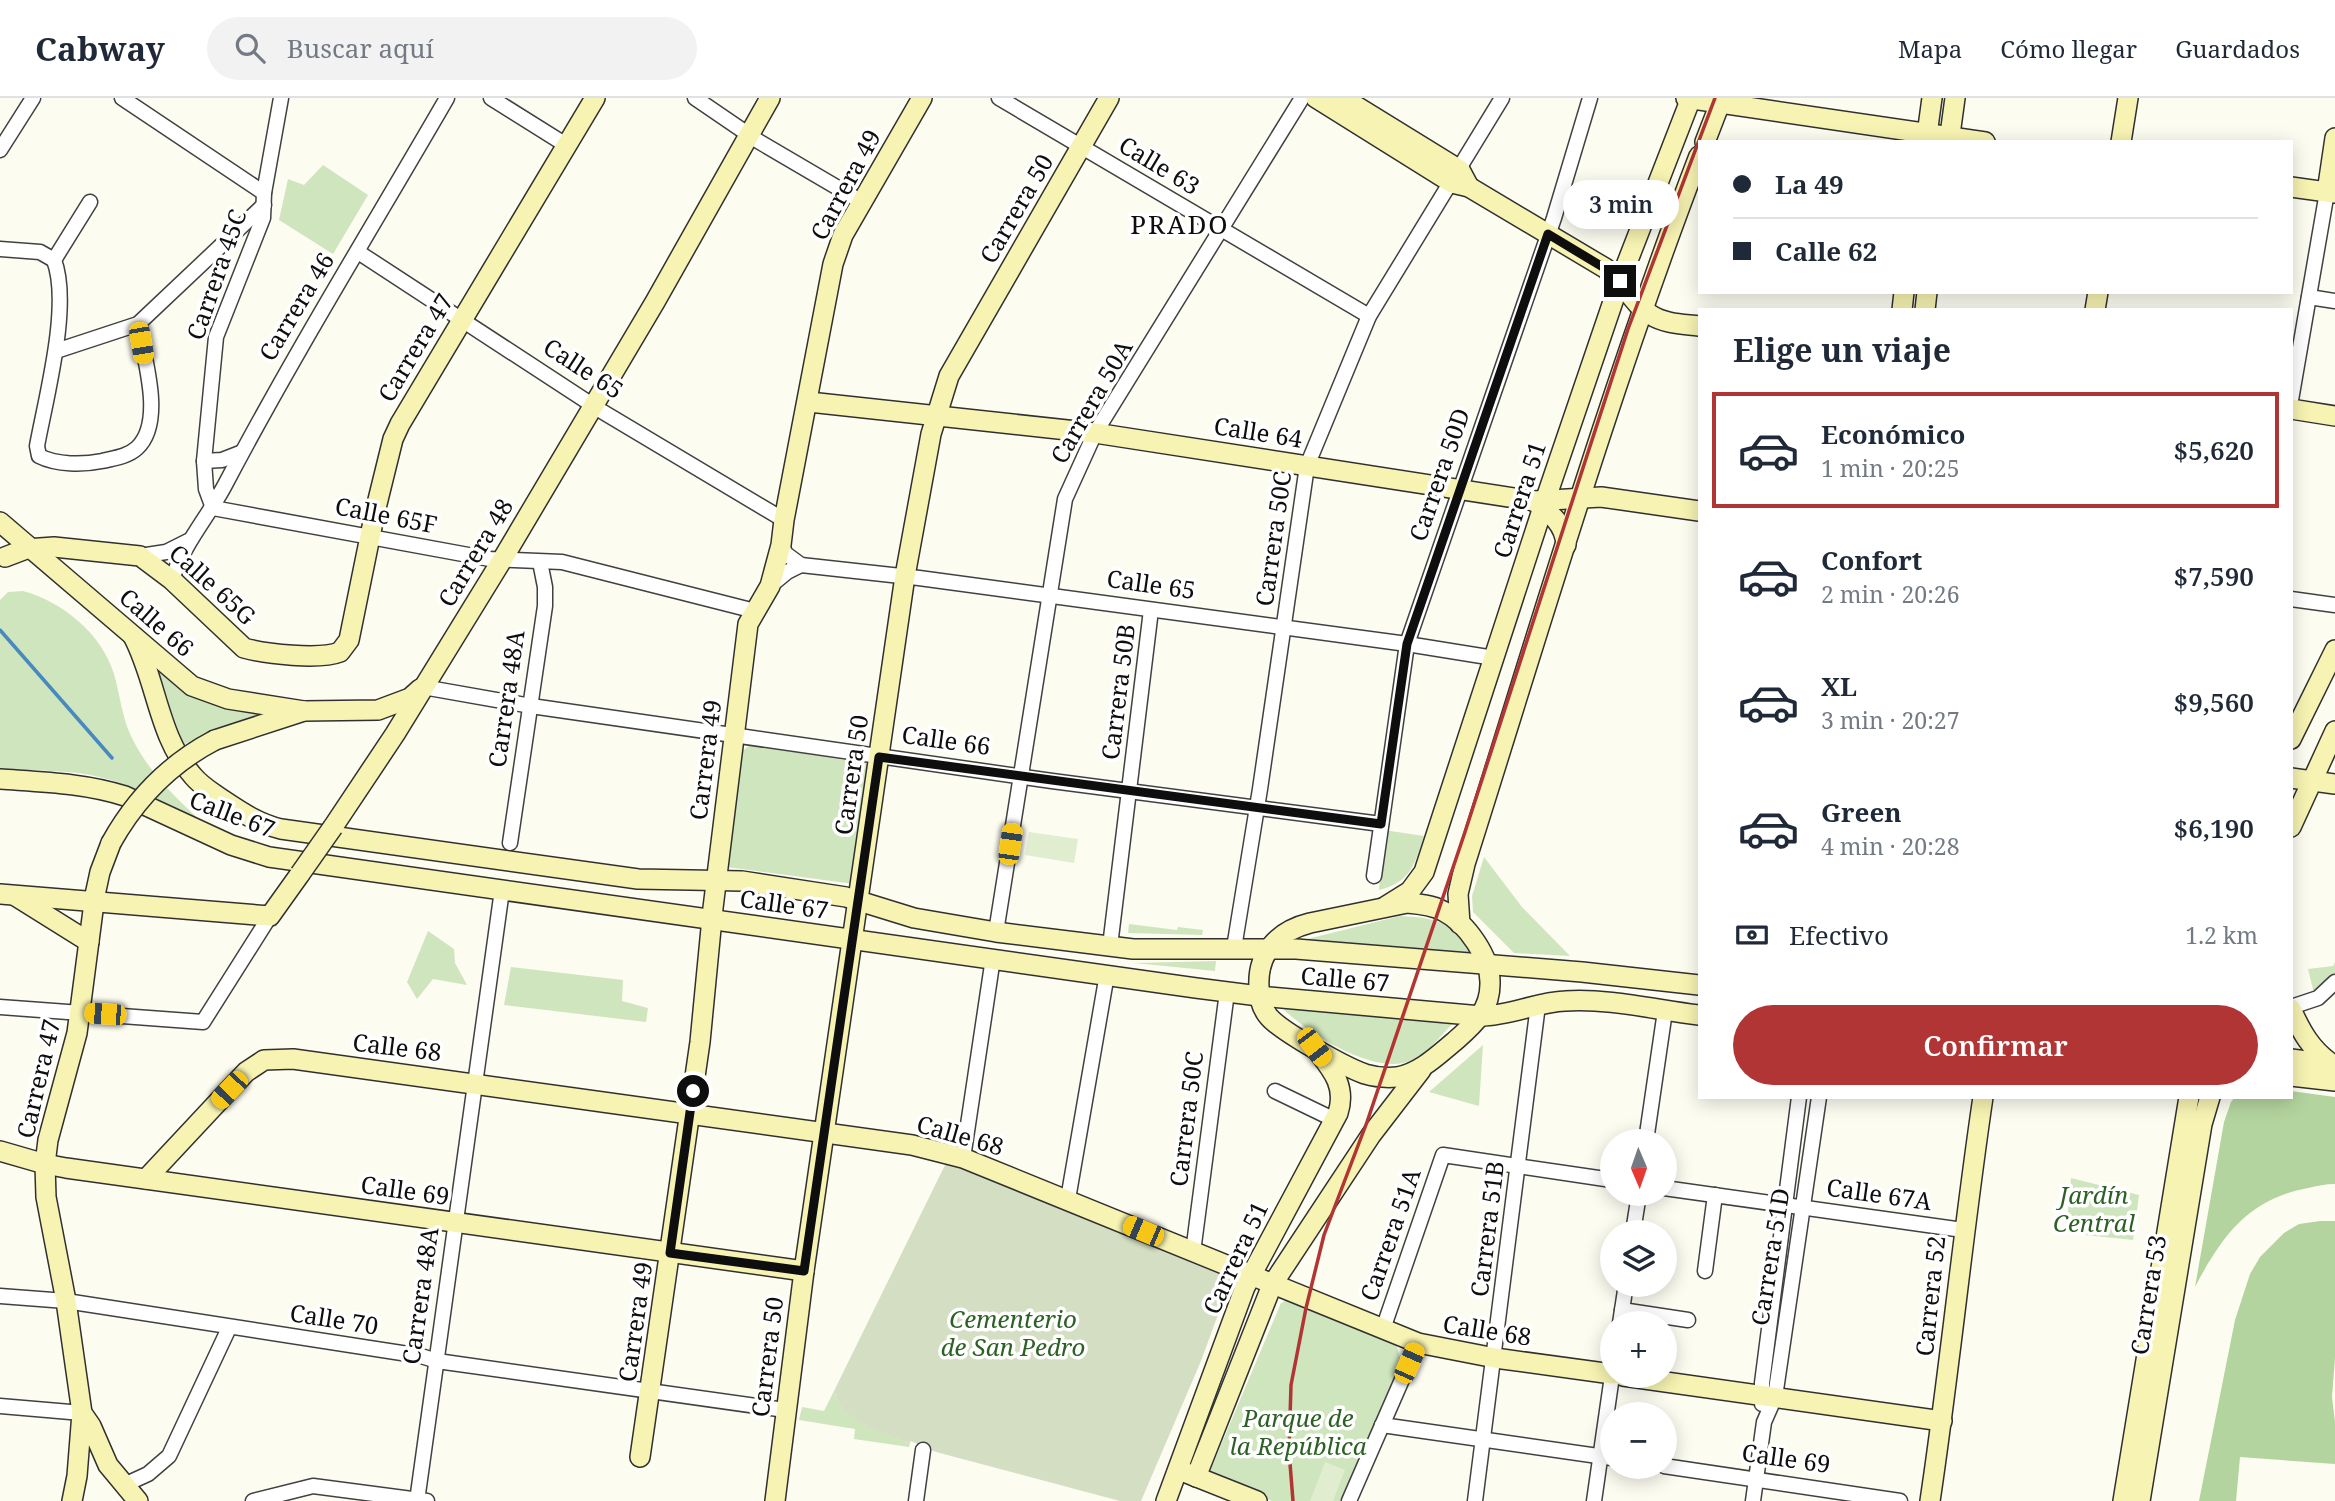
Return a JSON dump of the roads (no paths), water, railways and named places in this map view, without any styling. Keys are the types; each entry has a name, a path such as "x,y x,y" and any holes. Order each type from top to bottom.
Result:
{"main road":[{"name":"Carrera 47","path":"345,648 351,632 393,439 414,398 595,98"},
{"name":"Carrera 48","path":"270,916 395,734 502,560 771,98"},
{"name":"Carrera 49","path":"640,1457 689,1115 748,624 770,586 781,545 834,264 843,235 922,98"},
{"name":"Carrera 50","path":"775,1501 804,1271 905,576 928,448 956,364 1109,98"},
{"path":"1316,98 1460,180 1611,272 1650,315 1698,326"},
{"path":"1343,98 1460,180"},
{"path":"1689,98 1721,101 1926,138 1949,139 1955,98"},
{"name":"Carrera 51","path":"1386,906 1410,891 1424,872 1494,658 1540,503 1689,98"},
{"path":"1926,138 1932,98"},
{"path":"2122,140 2128,98"},
{"path":"1706,140 1721,101"},
{"path":"2293,187 2331,192 2335,138"},
{"path":"1460,924 1458,894 1465,864 1643,309 1698,159"},
{"name":"Calle 64","path":"809,402 1095,433 1540,503 1581,497 1606,497 1698,511"},
{"path":"2293,409 2335,416"},
{"path":"1540,503 1562,528 1566,545"},
{"name":"Calle 66","path":"0,522 184,680 205,692 239,701 304,711"},
{"name":"Calle 65G","path":"2,552 14,542 32,548 71,548 141,556 172,580 244,648 322,656 345,648"},
{"path":"2,552 51,564"},
{"name":"Calle 67","path":"133,636 171,742 184,765 204,786 245,814 267,825 299,833 638,879 754,882 828,893 914,918 996,932 1110,946 1150,950 1268,948 1582,972 1698,985"},
{"path":"2293,735 2335,650"},
{"path":"304,711 378,710 401,701 423,687"},
{"name":"Carrera 47","path":"138,1501 108,1465 91,1426 82,1413 66,1301 46,1197 45,1164 48,1140 75,1044 100,872 111,843 130,811 154,783 183,759 215,740 304,711"},
{"path":"363,712 392,717 396,725 395,734"},
{"path":"2293,820 2303,788 2335,731"},
{"name":"Calle 67","path":"0,779 90,786 107,790 231,845 270,857 1227,992 1481,1016 1538,1005 1580,1001 1698,1015"},
{"path":"2303,788 2335,784"},
{"path":"2303,788 2335,797"},
{"path":"5,893 270,916"},
{"path":"5,893 89,942"},
{"path":"1407,903 1443,910 1460,924 1481,950 1488,965 1490,990 1487,1004 1481,1016 1428,1063 1406,1075 1379,1077 1355,1069 1314,1047 1270,1017 1259,996 1258,976 1268,948 1275,939 1295,927 1407,903"},
{"path":"2293,1012 2310,1044 2334,1070"},
{"name":"Carrera 51","path":"1166,1501 1250,1276 1340,1107 1340,1086 1332,1070 1314,1047"},
{"name":"Calle 68","path":"146,1179 246,1072 264,1060 293,1059 475,1083 912,1145 963,1158 1418,1343 1495,1358 1600,1373"},
{"path":"2293,1060 2334,1070"},
{"name":"Carrera 51","path":"1196,1477 1272,1285 1371,1135 1428,1063"},
{"path":"2293,1076 2334,1070"},
{"name":"Carrera 52","path":"1930,1501 1942,1421 1963,1230 1983,1099"},
{"name":"Carrera 53","path":"2123,1501 2189,1099"},
{"name":"Carrera 53","path":"2140,1501 2202,1124 2209,1099"},
{"name":"Calle 69","path":"0,1151 45,1164 804,1271"},
{"path":"1677,1383 1942,1421"},
{"path":"72,1501 77,1476 82,1413"},
{"path":"1176,1469 1257,1501"}],"street":[{"path":"0,150 33,98"},
{"path":"55,351 138,324 264,199 122,98"},
{"name":"Carrera 45C","path":"213,508 206,489 204,461 216,337 257,236 281,98"},
{"name":"Carrera 46","path":"172,580 179,559 213,508 240,453 447,98"},
{"path":"491,98 566,145"},
{"path":"695,98 749,135 862,202"},
{"name":"Calle 63","path":"999,98 1369,316"},
{"name":"Carrera 50A","path":"996,932 1065,499 1095,433 1302,98"},
{"name":"Carrera 50C","path":"1234,948 1307,466 1369,316 1460,180 1502,98"},
{"name":"Carrera 50D","path":"1374,876 1407,644 1548,234 1590,98"},
{"path":"2293,389 2331,192"},
{"path":"54,260 90,202"},
{"path":"0,249 40,252 54,260 60,276 55,351 37,446 39,456 78,464 96,462 124,456 136,449 147,436 151,424 148,381 138,324"},
{"name":"Calle 65","path":"358,252 594,405 784,520"},
{"path":"2309,298 2335,302"},
{"path":"204,461 222,460 240,453"},
{"name":"Calle 65F","path":"213,508 502,560 562,562 755,611"},
{"path":"141,556 166,552 190,540"},
{"path":"770,586 801,565 786,554 781,545"},
{"name":"Carrera 48A","path":"510,843 546,596 540,562"},
{"name":"Calle 65","path":"801,565 905,576 1494,658"},
{"path":"2293,599 2335,605"},
{"name":"Carrera 50B","path":"1110,946 1151,610"},
{"name":"Calle 66","path":"423,687 531,706 879,757 1381,824"},
{"name":"Carrera 48A","path":"420,1501 502,890"},
{"name":"Carrera 48","path":"80,1013 203,1021 270,916"},
{"path":"963,1158 993,958"},
{"path":"1068,1199 1107,974"},
{"path":"2293,1007 2313,1001 2335,982"},
{"name":"Carrera 50C","path":"1193,1252 1227,992"},
{"name":"Carrera 51B","path":"1475,1501 1538,1005"},
{"path":"0,1007 80,1013"},
{"path":"1648,1129 1665,1011"},
{"path":"1275,1091 1335,1120"},
{"name":"Carrera 51D","path":"1768,1396 1785,1205 1799,1099"},
{"name":"Carrera 51D","path":"1753,1501 1768,1396 1804,1208 1819,1099"},
{"name":"Carrera 51A","path":"1383,1329 1443,1155 1518,1167"},
{"path":"1518,1167 1600,1178"},
{"name":"Calle 67A","path":"1677,1190 1963,1230"},
{"path":"1705,1271 1715,1195"},
{"name":"Calle 70","path":"0,1296 66,1301 421,1356 437,1361 785,1410"},
{"path":"1677,1319 1688,1320"},
{"path":"124,1485 148,1475 169,1455 229,1328"},
{"path":"1349,1501 1418,1343"},
{"path":"0,1406 82,1413"},
{"path":"1382,1424 1600,1456"},
{"path":"916,1501 923,1450"},
{"name":"Calle 69","path":"1677,1468 1900,1501"},
{"path":"1594,1501 1600,1479"},
{"path":"253,1501 304,1487 322,1486 420,1501"}],"waterway":[{"path":"0,630 112,758"}],"railway":[{"path":"1699,140 1715,98"},
{"path":"1293,1501 1289,1451 1291,1385 1324,1235 1367,1122 1465,832 1628,329 1698,143"}],"district":[{"name":"PRADO","path":"1180,225"}],"park label":[{"name":"Jardín Central","path":"2094,1210"},
{"name":"Cementerio de San Pedro","path":"1013,1334"},
{"name":"Parque de la República","path":"1298,1433"}]}
